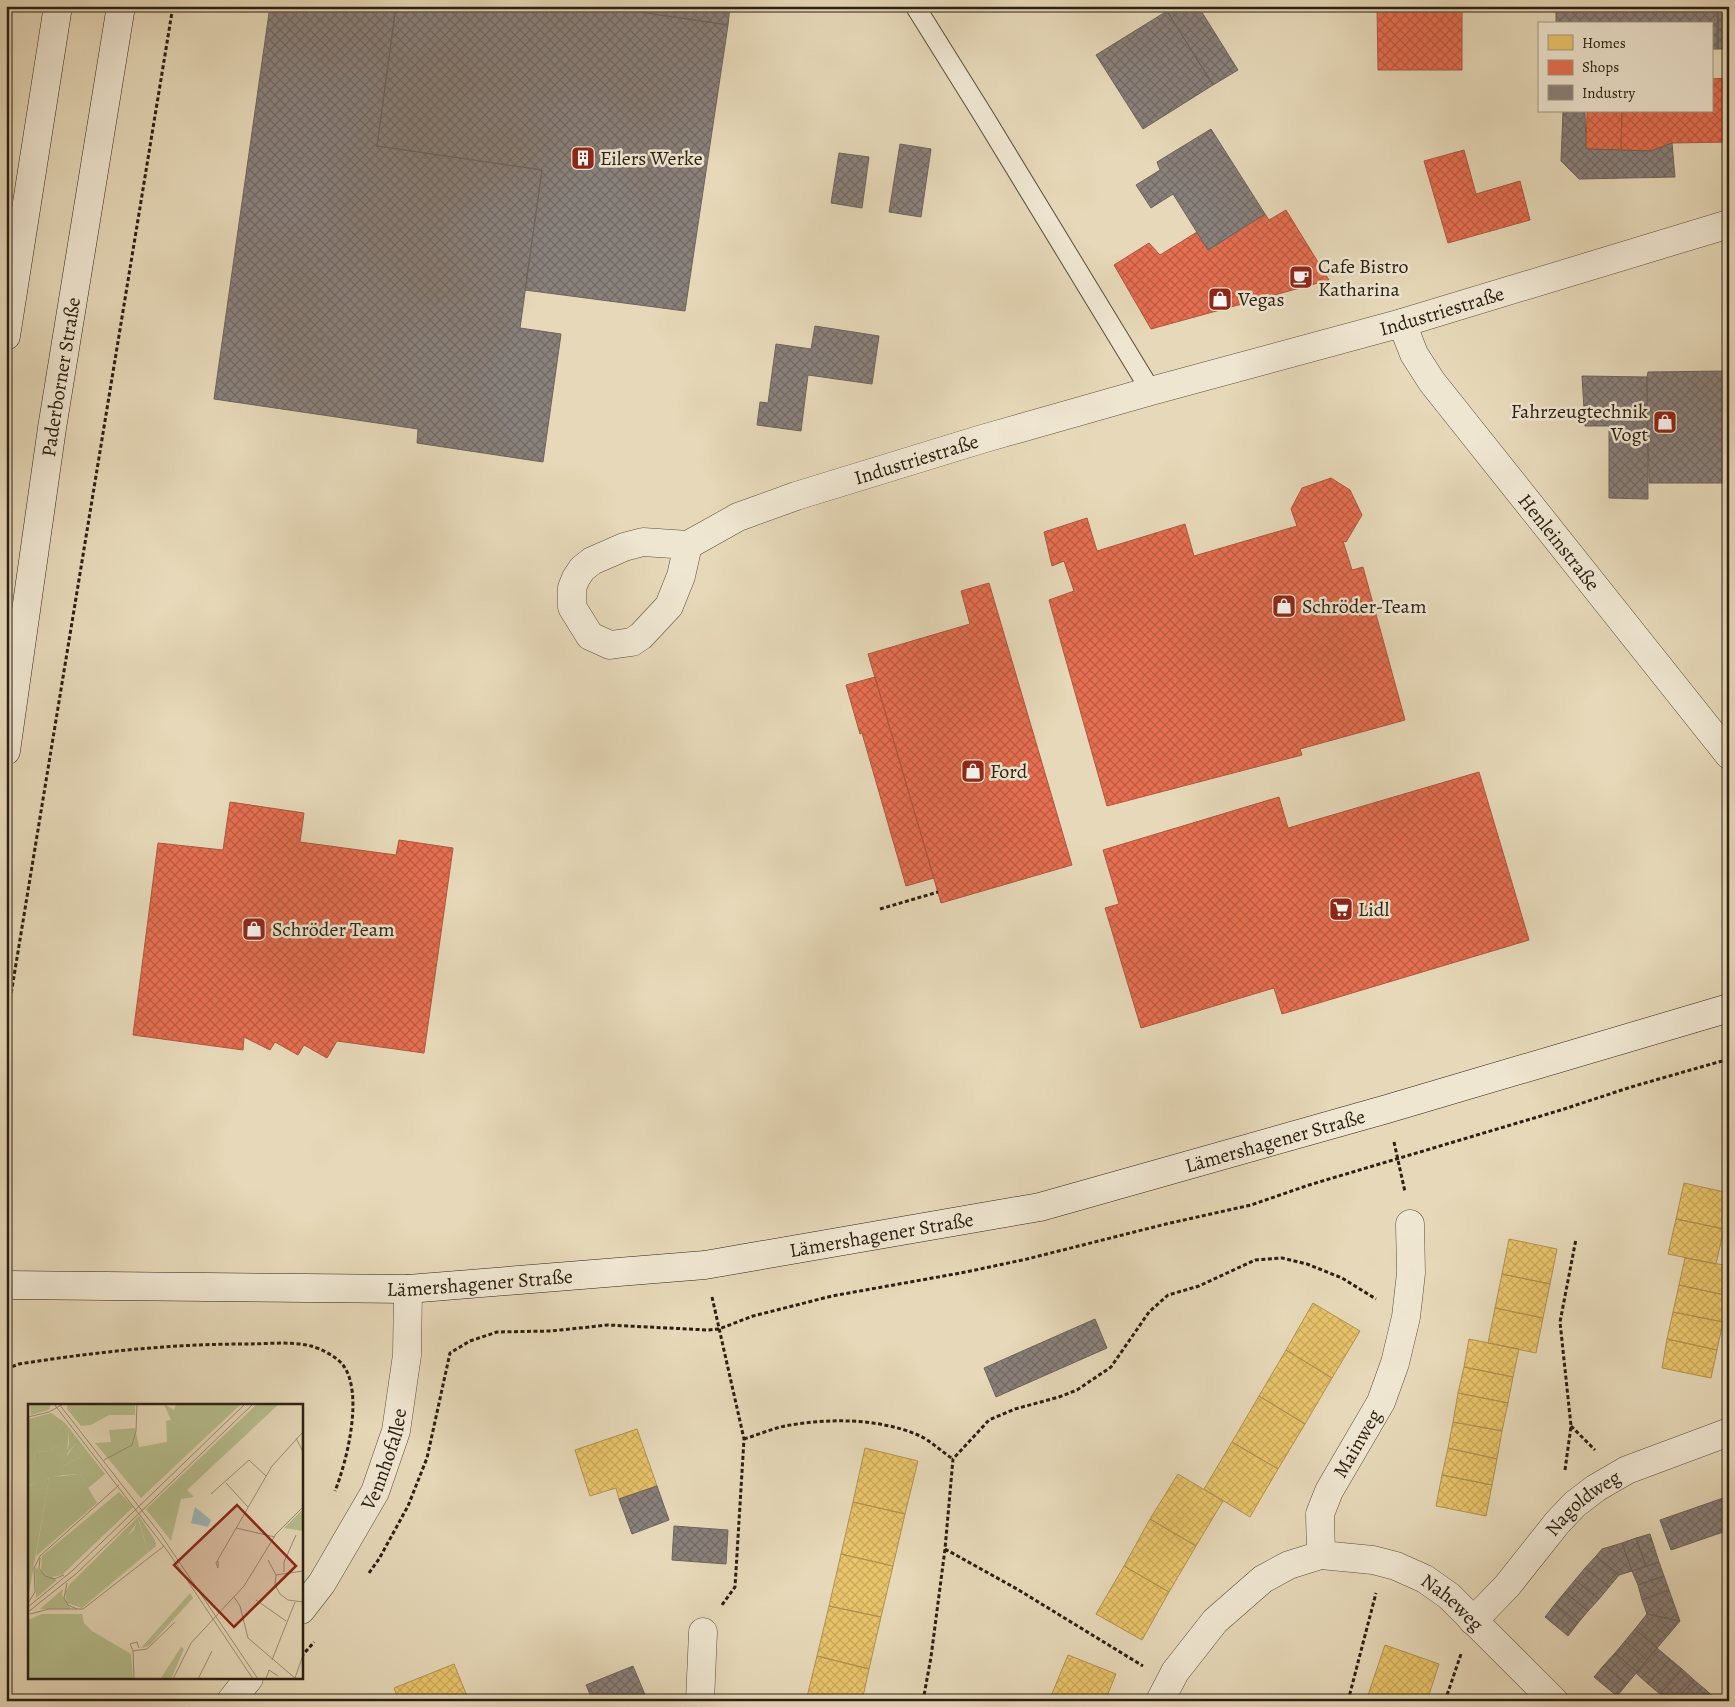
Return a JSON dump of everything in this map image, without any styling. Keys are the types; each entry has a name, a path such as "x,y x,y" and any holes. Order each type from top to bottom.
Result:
{"street":[{"path":"6,336 58,6"},
{"name":"Paderborner Straße","path":"6,751 54,418 122,6"},
{"name":"Industriestraße","path":"688,545 738,517 796,496 973,442 1151,391 1402,323 1729,224"},
{"name":"Henleinstraße","path":"1402,323 1414,354 1432,382 1729,754"},
{"path":"663,542 688,545 681,576 669,606 640,636 632,642 610,645 590,636 572,607 572,588 582,570 604,555 637,544 663,542"},
{"name":"Lämershagener Straße","path":"6,1285 408,1289 705,1265 1040,1207 1387,1109 1729,1008"},
{"name":"Mainweg","path":"1321,1556 1320,1514 1329,1490 1380,1402 1395,1363 1406,1317 1411,1273 1410,1224"},
{"name":"Vennhofallee","path":"302,1609 322,1583 375,1492 396,1430 407,1355 408,1289"},
{"name":"Nagoldweg","path":"1473,1621 1507,1586 1557,1522 1575,1504 1596,1488 1618,1474 1729,1432"},
{"path":"1165,1691 1175,1672 1215,1621 1263,1579 1289,1565 1321,1556"},
{"name":"Naheweg","path":"1321,1556 1373,1560 1396,1566 1425,1579 1449,1596 1554,1701"},
{"path":"700,1701 703,1632"},
{"path":"231,1701 247,1680"}],"lane":[{"path":"915,6 1151,391"}],"path":[{"path":"6,1025 174,6"},
{"path":"880,909 938,892"},
{"path":"1387,1109 1410,1224"},
{"path":"1557,1522 1571,1426 1560,1322 1576,1239"},
{"path":"923,1701 931,1657 945,1549 952,1459 989,1420 1015,1409 1078,1390 1111,1367 1149,1312 1168,1295 1199,1286 1255,1260 1282,1258 1307,1264 1342,1278 1406,1317"},
{"path":"703,1632 735,1587 744,1439 705,1265"},
{"path":"6,1369 19,1364 94,1353 196,1344 294,1344 311,1346 335,1357 344,1366 352,1389 353,1417 348,1446 333,1496"},
{"path":"744,1439 784,1426 824,1422 858,1422 886,1425 919,1435 952,1459"},
{"path":"945,1549 1017,1589 1165,1691"},
{"path":"1348,1701 1376,1596 1373,1560"},
{"path":"1445,1701 1473,1621"}],"building: Homes":[{"path":"1684,1183 1729,1193 1729,1206 1724,1229 1676,1219"},
{"path":"1676,1219 1724,1229 1716,1264 1668,1254"},
{"path":"1509,1239 1557,1249 1550,1284 1502,1274"},
{"path":"1685,1258 1729,1266 1729,1296 1679,1285"},
{"path":"1502,1274 1550,1284 1543,1318 1495,1308"},
{"path":"1679,1285 1729,1296 1723,1322 1673,1312"},
{"path":"1313,1303 1360,1331 1332,1378 1286,1350"},
{"path":"1495,1308 1543,1318 1536,1353 1488,1343"},
{"path":"1673,1312 1723,1322 1717,1350 1667,1339"},
{"path":"1469,1339 1519,1349 1513,1377 1464,1367"},
{"path":"1667,1339 1717,1350 1711,1378 1662,1368"},
{"path":"1286,1350 1332,1378 1305,1424 1259,1396"},
{"path":"1464,1367 1513,1377 1508,1403 1458,1393"},
{"path":"1458,1393 1508,1403 1502,1431 1453,1422"},
{"path":"1259,1396 1305,1424 1278,1469 1232,1442"},
{"path":"1453,1422 1502,1431 1497,1459 1448,1448"},
{"path":"637,1429 657,1486 619,1499 616,1488 590,1496 575,1450"},
{"path":"1232,1442 1278,1469 1250,1517 1204,1489"},
{"path":"865,1448 918,1461 905,1514 853,1502"},
{"path":"1448,1448 1497,1459 1492,1485 1442,1475"},
{"path":"1178,1474 1223,1501 1196,1546 1150,1519"},
{"path":"1442,1475 1492,1485 1486,1516 1436,1506"},
{"path":"853,1502 905,1514 893,1566 841,1554"},
{"path":"1150,1519 1196,1546 1169,1592 1124,1566"},
{"path":"841,1554 893,1566 881,1617 829,1606"},
{"path":"1124,1566 1169,1592 1142,1640 1096,1614"},
{"path":"829,1606 881,1617 869,1669 817,1656"},
{"path":"1385,1645 1439,1664 1427,1701 1366,1701"},
{"path":"1068,1655 1116,1674 1105,1701 1049,1701"},
{"path":"817,1656 869,1669 862,1701 806,1701"},
{"path":"454,1664 469,1701 399,1701 394,1688"}],"building: Shops":[{"path":"1377,6 1462,6 1462,70 1378,70"},
{"path":"1729,78 1729,142 1672,143 1651,151 1621,150 1622,112 1712,112 1712,79"},
{"path":"1587,112 1622,112 1621,150 1586,149"},
{"path":"1464,150 1476,194 1520,181 1530,220 1448,243 1424,161"},
{"path":"1286,210 1329,280 1151,329 1114,265 1149,243 1160,255 1197,232 1208,250 1265,214 1269,220"},
{"path":"1331,478 1350,490 1362,515 1346,542 1343,541 1352,570 1363,567 1405,720 1300,749 1302,755 1107,806 1049,600 1074,591 1064,561 1052,566 1044,532 1087,518 1097,551 1185,524 1194,556 1297,526 1291,509 1302,488"},
{"name":"Ford","path":"989,583 1072,865 941,903 868,654 970,624 961,591"},
{"path":"875,677 934,878 906,886 862,733 860,734 846,685"},
{"path":"1479,772 1529,940 1282,1014 1274,988 1141,1028 1105,908 1119,904 1103,850 1279,797 1288,828"},
{"path":"230,802 304,813 300,842 396,855 399,840 453,848 424,1053 337,1041 327,1058 304,1045 298,1055 275,1042 270,1050 244,1037 243,1050 133,1035 158,843 223,850"}],"building: Industry":[{"path":"270,6 396,6 377,146 542,170 520,328 561,334 543,462 417,443 418,429 214,399"},
{"name":"Eilers Werke","path":"396,6 599,6 728,25 685,311 525,290 542,170 377,146"},
{"path":"599,6 730,6 728,25"},
{"path":"1175,6 1198,6 1238,70 1213,85 1167,11"},
{"path":"1556,6 1718,6 1718,49 1712,49 1712,22 1556,22"},
{"path":"1718,6 1729,6 1729,49 1718,49"},
{"path":"1167,11 1213,85 1143,129 1096,55"},
{"path":"1563,112 1585,112 1586,149 1651,151 1672,143 1675,177 1579,179 1561,161"},
{"path":"1211,129 1265,214 1208,250 1173,194 1151,208 1136,185 1160,170 1157,162"},
{"path":"900,144 931,149 921,217 889,212"},
{"path":"839,153 869,157 862,208 831,203"},
{"path":"815,326 879,336 872,384 808,375 801,431 757,425 760,402 768,403 776,344 811,349"},
{"path":"1729,371 1729,483 1649,483 1648,372"},
{"path":"1582,376 1647,377 1648,499 1609,498 1609,426 1585,426"},
{"path":"1095,1319 1107,1348 996,1397 984,1368"},
{"path":"657,1486 669,1520 632,1534 619,1499"},
{"path":"1729,1496 1729,1530 1671,1550 1660,1520"},
{"path":"674,1526 728,1530 726,1564 672,1560"},
{"path":"1650,1534 1659,1562 1646,1566 1636,1538"},
{"path":"1636,1538 1646,1566 1632,1571 1622,1543"},
{"path":"1622,1543 1632,1571 1619,1575 1596,1556 1602,1549"},
{"path":"1596,1556 1619,1575 1609,1587 1585,1568"},
{"path":"1659,1562 1664,1576 1638,1585 1632,1571"},
{"path":"1585,1568 1609,1587 1599,1599 1575,1580"},
{"path":"1664,1576 1669,1590 1642,1600 1638,1585"},
{"path":"1575,1580 1599,1599 1588,1611 1565,1592"},
{"path":"1669,1590 1680,1621 1647,1614 1642,1600"},
{"path":"1565,1592 1588,1611 1578,1623 1555,1604"},
{"path":"1555,1604 1578,1623 1568,1636 1545,1617"},
{"path":"1647,1614 1680,1621 1657,1648 1635,1629"},
{"path":"1635,1629 1657,1648 1647,1660 1625,1641"},
{"path":"1625,1641 1647,1660 1637,1672 1615,1653"},
{"path":"1657,1648 1670,1659 1648,1684 1636,1673"},
{"path":"1615,1653 1637,1672 1627,1684 1604,1665"},
{"path":"1670,1659 1682,1669 1660,1694 1648,1684"},
{"path":"1604,1665 1627,1684 1617,1696 1594,1677"},
{"path":"633,1666 646,1697 637,1701 593,1701 586,1685"},
{"path":"1682,1669 1694,1680 1675,1701 1668,1701 1660,1694"},
{"path":"1694,1680 1706,1690 1696,1701 1675,1701"},
{"path":"1706,1690 1717,1700 1717,1701 1696,1701"}],"place":[{"name":"Eilers Werke","path":"583,158"},
{"name":"Cafe Bistro Katharina","path":"1301,277"},
{"name":"Vegas","path":"1220,299"},
{"name":"Fahrzeugtechnik Vogt","path":"1665,422"},
{"name":"Schröder-Team","path":"1284,606"},
{"name":"Ford","path":"973,771"},
{"name":"Lidl","path":"1341,909"},
{"name":"Schröder Team","path":"254,929"}]}
